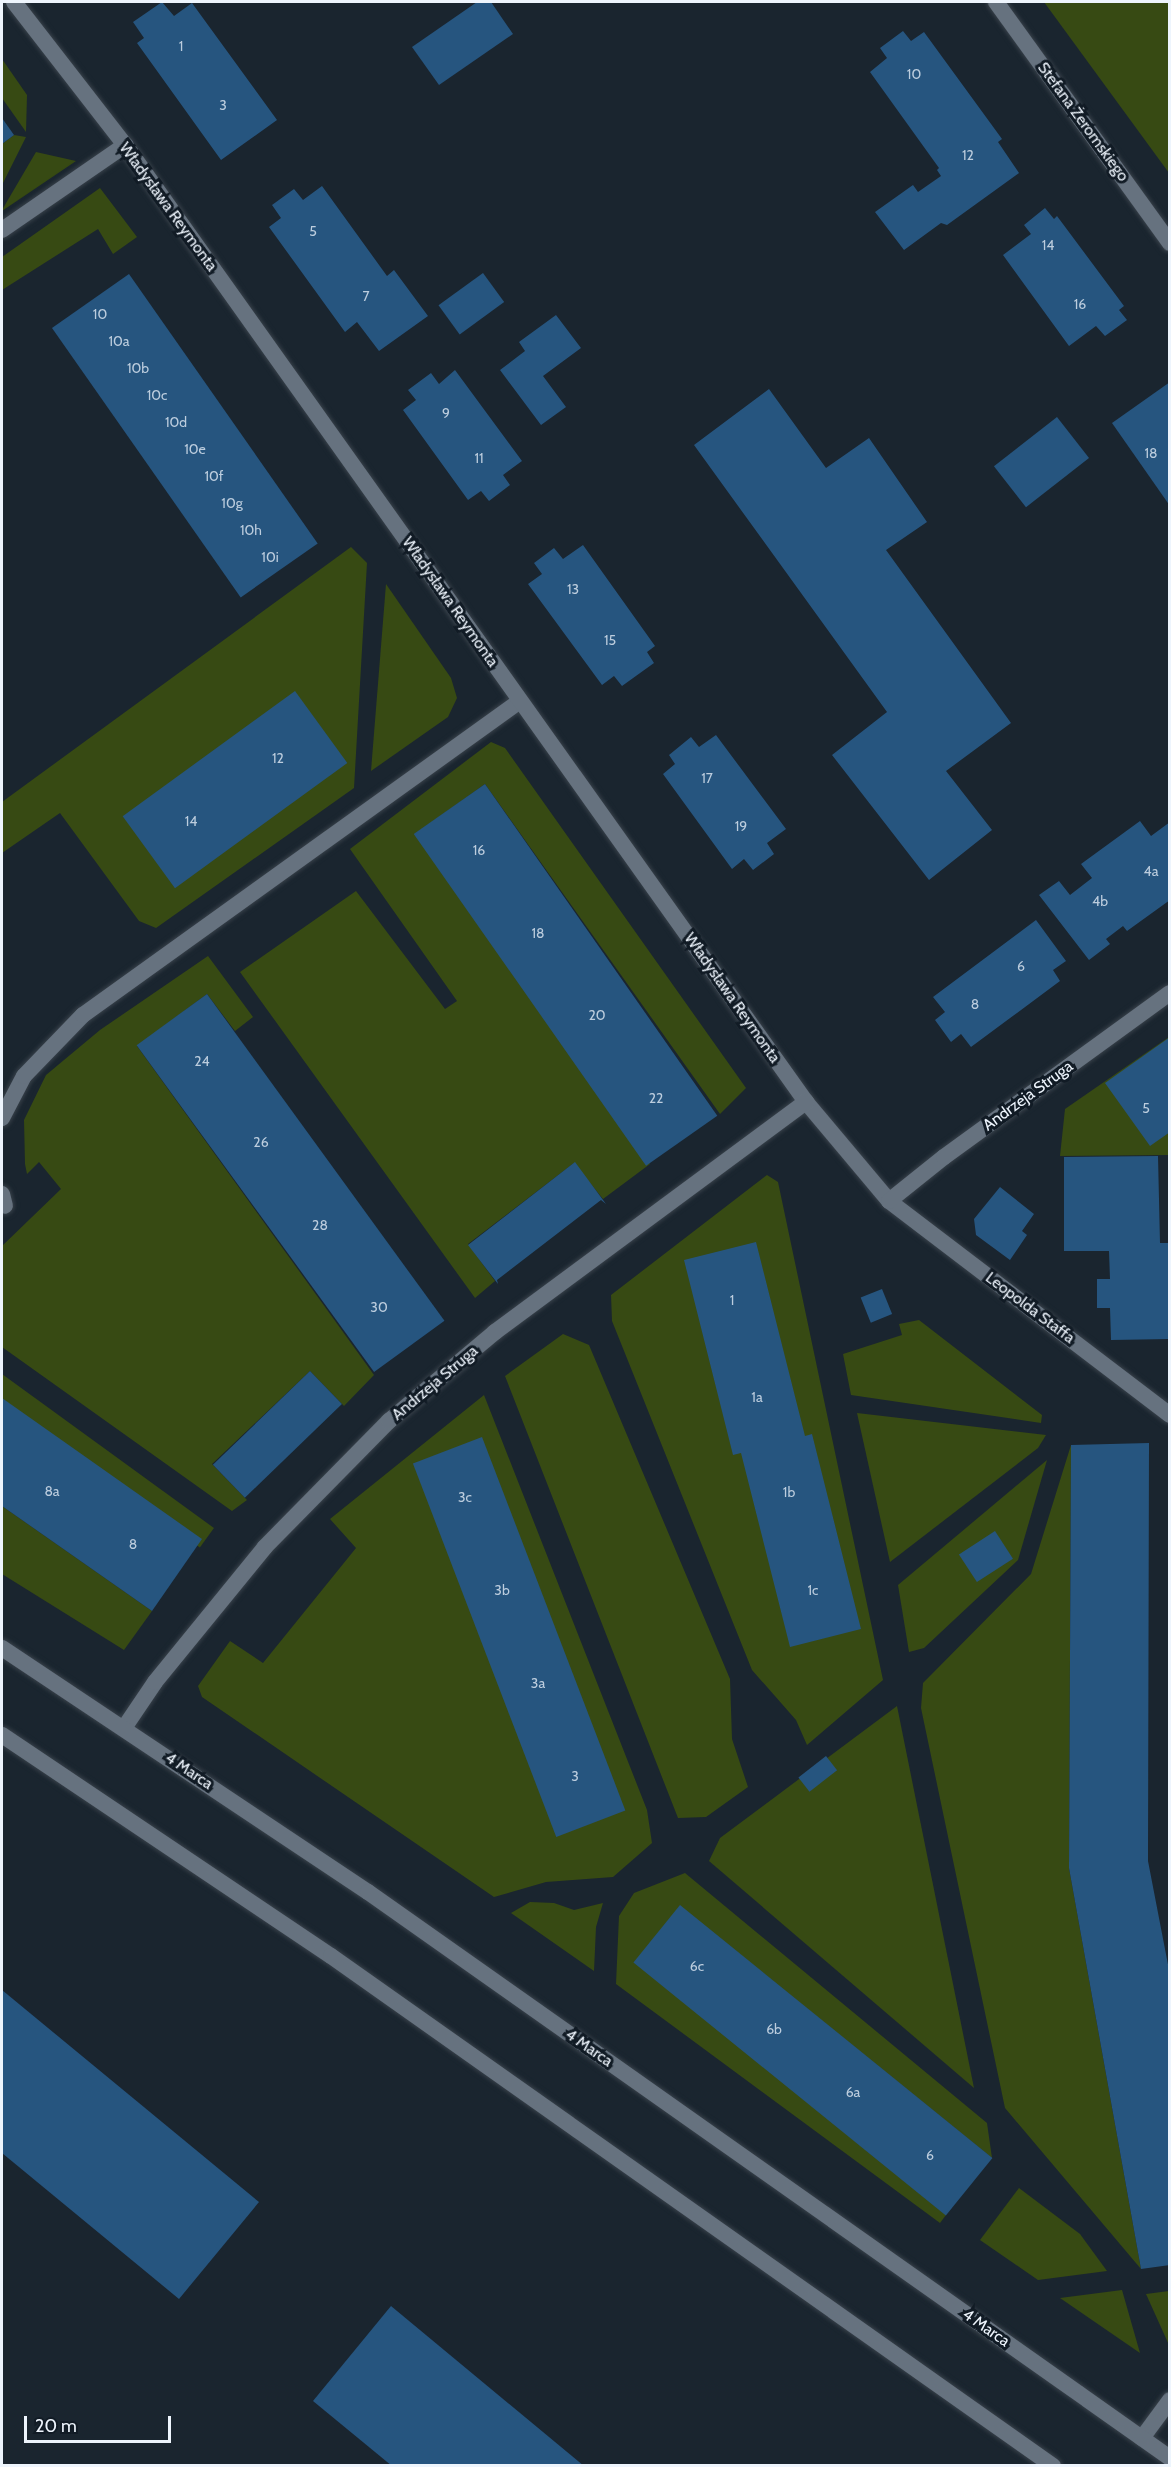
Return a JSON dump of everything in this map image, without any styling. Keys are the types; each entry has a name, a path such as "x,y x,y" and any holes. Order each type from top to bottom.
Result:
{"street":[{"name":"Władysława Reymonta","path":"14,2 125,145 806,1102 889,1201"},
{"name":"Stefana Żeromskiego","path":"996,2 1170,243"},
{"path":"2,230 125,145"},
{"path":"2,1118 24,1076 83,1015 520,701"},
{"name":"Andrzeja Struga","path":"889,1201 954,1150 1170,993"},
{"name":"Andrzeja Struga","path":"124,1728 154,1683 265,1546 389,1421 495,1332 806,1102"},
{"name":"Leopolda Staffa","path":"889,1201 1170,1415"},
{"name":"4 Marca","path":"2,1648 378,1899 1170,2458"},
{"path":"2,1735 341,1963 1053,2466"},
{"path":"1142,2438 1170,2400"}],"green space":[{"path":"1044,2 1169,2 1169,173"},
{"path":"2,59 27,95 26,132 2,98"},
{"path":"14,135 26,137 2,185 2,144"},
{"path":"36,152 76,161 2,211 2,210"},
{"path":"100,188 137,237 113,254 98,229 2,290 2,257"},
{"path":"351,547 367,563 354,788 156,928 139,921 60,813 2,853 2,802"},
{"path":"386,584 451,678 457,698 448,717 371,771"},
{"path":"491,742 505,748 746,1088 720,1114 485,784 415,834 650,1164 603,1199 574,1163 468,1244 495,1281 475,1298 240,972 356,891 445,1009 457,1001 350,849"},
{"path":"208,956 253,1017 235,1031 207,994 137,1046 374,1375 344,1406 310,1371 212,1464 247,1500 232,1511 2,1347 2,1246 61,1189 39,1162 27,1174 25,1164 24,1120 46,1075 100,1030"},
{"path":"1169,1037 1169,1155 1060,1156 1065,1109"},
{"path":"767,1175 778,1182 883,1680 807,1745 796,1720 752,1670 612,1321 611,1295"},
{"path":"919,1320 1042,1415 1041,1423 851,1395 843,1354 902,1335 899,1324"},
{"path":"563,1334 589,1345 730,1679 732,1739 748,1787 706,1817 678,1818 505,1376"},
{"path":"2,1374 214,1528 200,1547 2,1404"},
{"path":"484,1395 647,1810 652,1843 613,1877 546,1882 494,1897 202,1697 198,1686 230,1641 263,1663 356,1548 330,1519"},
{"path":"857,1413 1046,1435 1038,1448 890,1562"},
{"path":"1071,1445 1069,1868 1141,2269 1005,2108 921,1708 923,1683 1031,1574"},
{"path":"1047,1460 1018,1560 924,1648 909,1652 898,1585"},
{"path":"2,1506 152,1611 124,1650 2,1574"},
{"path":"897,1706 974,2088 709,1861 720,1838"},
{"path":"685,1873 987,2123 992,2158 680,1906 636,1963 946,2215 940,2223 616,1984 619,1916 634,1893"},
{"path":"530,1902 554,1903 574,1910 603,1903 596,1927 594,1971 511,1913"},
{"path":"1019,2188 1080,2234 1107,2271 1038,2280 980,2240"},
{"path":"1122,2290 1140,2353 1060,2298"},
{"path":"1170,2291 1169,2345 1146,2294"}],"building":[{"path":"162,2 174,16 192,3 277,120 221,160 137,43 144,38 133,22"},
{"path":"477,2 491,2 513,34 439,85 412,47"},
{"path":"903,31 911,41 924,32 1002,139 998,142 1019,173 947,225 941,223 904,250 875,212 913,185 918,192 941,176 937,170 939,168 870,72 887,58 880,48"},
{"path":"2,118 14,135 2,144"},
{"path":"322,186 387,276 394,270 428,316 379,351 357,322 345,332 269,227 281,218 272,205 294,189 303,200"},
{"path":"1045,208 1054,219 1057,216 1124,306 1119,310 1127,320 1105,336 1096,326 1069,346 1003,255 1031,234 1024,225"},
{"path":"483,273 504,302 460,334 439,305"},
{"path":"129,274 318,544 241,597 52,328"},
{"path":"556,315 581,348 543,376 566,407 541,425 500,370 525,351 519,342"},
{"path":"455,370 522,461 503,475 510,485 489,501 481,491 468,500 403,410 416,400 408,390 431,373 439,384"},
{"path":"1170,382 1170,506 1112,423"},
{"path":"769,389 826,468 869,438 927,522 886,550 1011,723 946,771 992,830 929,880 832,755 887,712 694,445"},
{"path":"1057,417 1089,458 1026,507 994,466"},
{"path":"583,545 655,646 647,652 654,663 622,686 614,676 602,685 528,584 542,574 534,563 554,548 563,559"},
{"path":"295,691 347,763 175,888 123,816"},
{"path":"716,735 786,829 767,843 774,854 753,870 744,859 732,869 663,774 675,764 669,755 691,737 699,747"},
{"path":"485,784 717,1116 646,1166 414,834"},
{"path":"1140,821 1151,836 1170,822 1170,900 1127,931 1123,926 1106,939 1110,944 1089,960 1039,895 1059,881 1070,895 1092,878 1081,864"},
{"path":"1036,920 1066,961 1053,970 1060,981 971,1047 961,1034 951,1042 935,1020 945,1012 933,997"},
{"path":"207,994 444,1321 374,1372 137,1045"},
{"path":"1170,1037 1170,1132 1150,1146 1105,1083"},
{"path":"1158,1156 1160,1243 1170,1243 1170,1339 1111,1340 1110,1308 1097,1308 1097,1279 1110,1279 1109,1251 1064,1251 1064,1157"},
{"path":"575,1162 606,1204 601,1200 497,1280 498,1284 468,1245"},
{"path":"1000,1187 1034,1214 1022,1231 1027,1235 1010,1260 976,1235 974,1219"},
{"path":"756,1242 805,1436 812,1434 861,1629 790,1647 741,1453 733,1455 684,1260"},
{"path":"882,1289 892,1314 871,1323 861,1298"},
{"path":"310,1371 342,1404 245,1498 213,1465"},
{"path":"2,1398 202,1539 152,1611 2,1506"},
{"path":"482,1437 625,1810 556,1837 413,1464"},
{"path":"1149,1443 1148,1861 1170,1975 1170,2265 1141,2269 1069,1868 1071,1445"},
{"path":"995,1531 1013,1559 977,1582 959,1554"},
{"path":"826,1756 837,1770 810,1792 798,1778"},
{"path":"680,1905 992,2158 946,2215 633,1963"},
{"path":"2,1990 259,2202 179,2299 2,2153"},
{"path":"391,2306 584,2466 392,2466 313,2401"}]}
